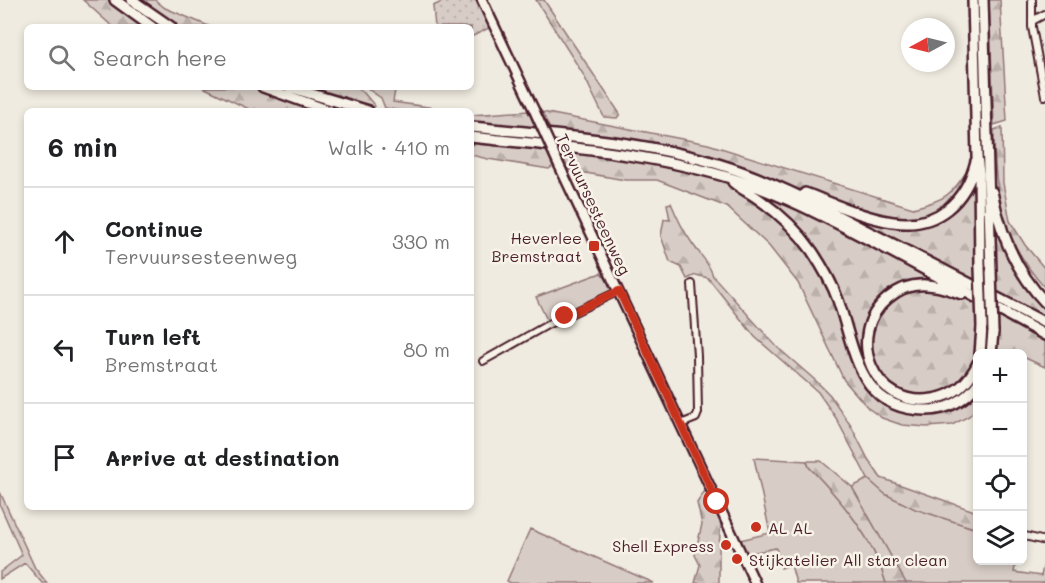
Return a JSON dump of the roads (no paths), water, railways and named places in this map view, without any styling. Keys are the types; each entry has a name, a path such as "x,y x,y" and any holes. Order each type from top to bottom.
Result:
{"highway":[{"path":"115,0 148,24"},
{"path":"132,0 167,24"},
{"path":"973,0 977,156 980,174 980,349"},
{"path":"983,0 993,332 991,349"},
{"path":"271,90 322,108"},
{"path":"299,90 358,108"},
{"path":"474,127 603,140 682,154 725,166 790,190 1045,323"},
{"path":"474,137 603,150 681,164 729,178 815,212 1045,335"},
{"path":"790,190 798,190 886,221 920,222 946,210 961,196 972,176 977,156"},
{"path":"988,163 992,194 1010,249 1028,281 1045,302"},
{"path":"729,178 778,214 812,251 837,298 855,360 872,389 886,400 903,408 935,410 962,399 973,388"},
{"path":"973,295 925,284 897,291 880,304 872,315 868,326 866,349 872,370 881,382 893,392 914,400 934,399 954,392 973,371"}],"main road":[{"name":"Tervuursesteenweg","path":"482,0 755,583"}],"street":[{"path":"1032,0 1032,21 1045,96"},
{"path":"1032,21 1045,14"},
{"path":"681,424 696,418 698,413 692,284"},
{"path":"483,361 549,324 619,291"},
{"path":"1027,536 1045,541"}],"place":[{"name":"Heverlee Bremstraat","path":"594,246"},
{"name":"AL AL","path":"756,527"},
{"name":"Shell Express","path":"726,545"},
{"name":"Stijkatelier All star clean","path":"737,559"}]}
